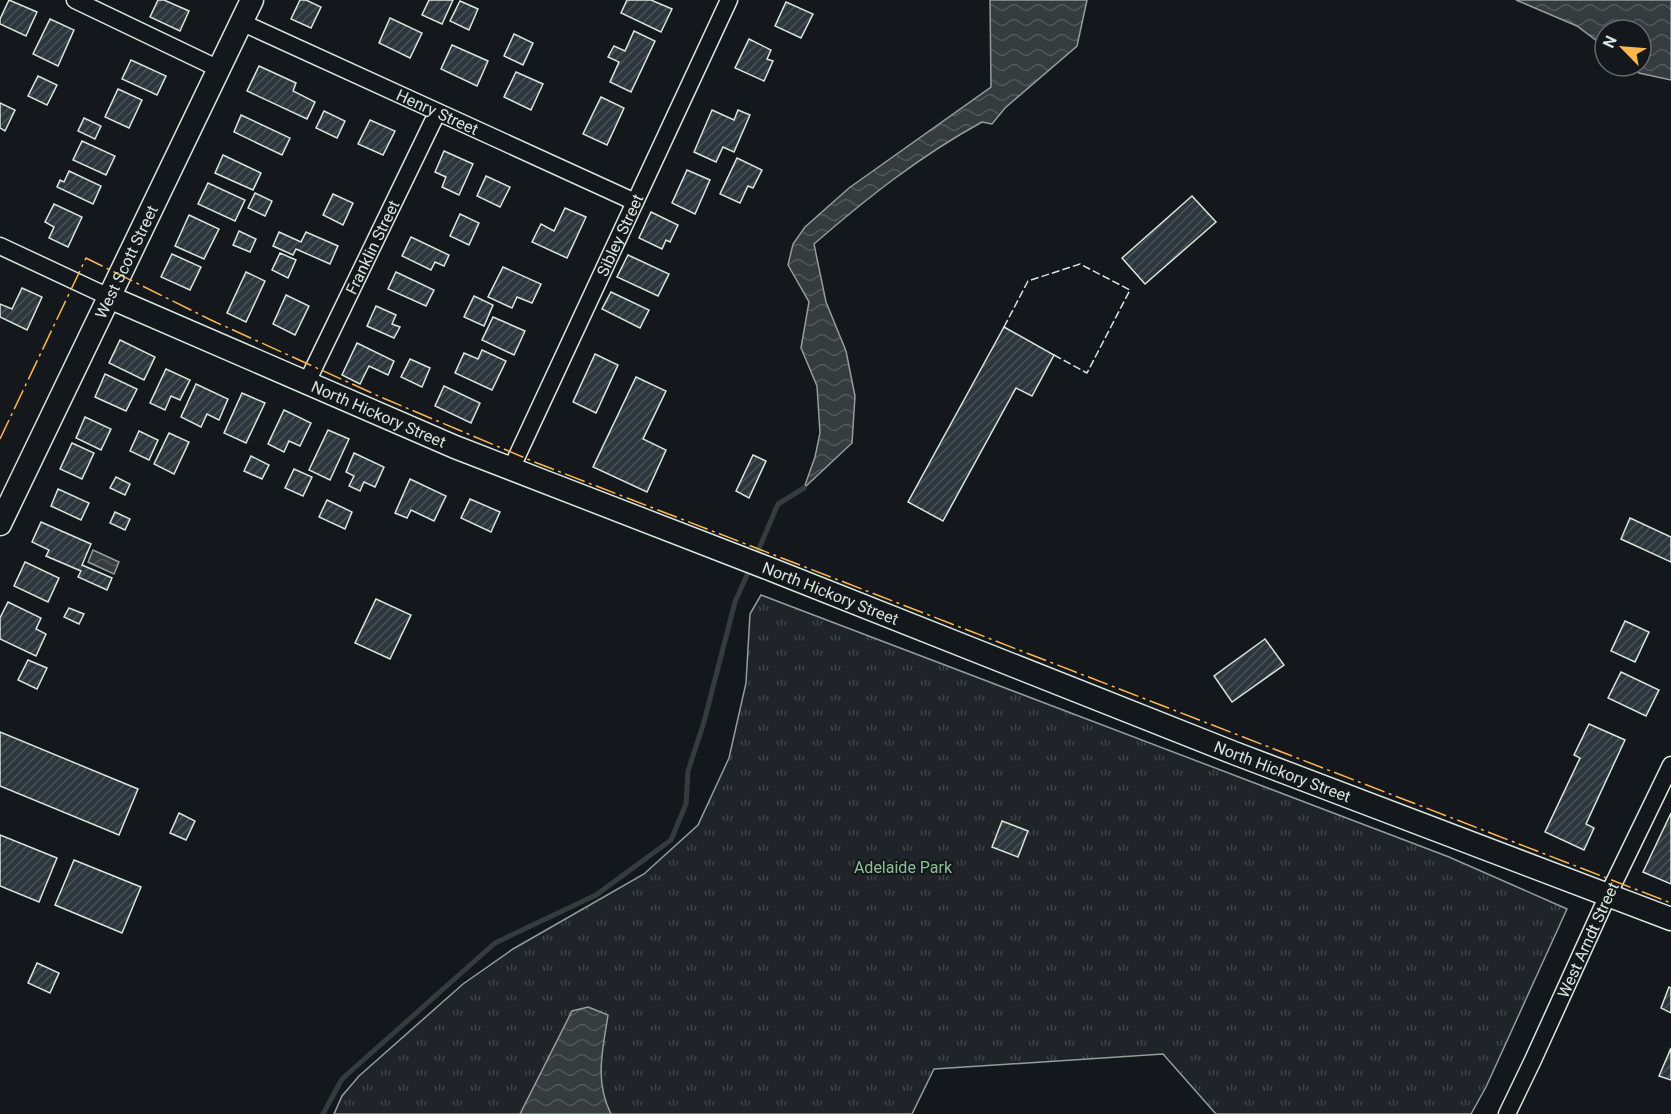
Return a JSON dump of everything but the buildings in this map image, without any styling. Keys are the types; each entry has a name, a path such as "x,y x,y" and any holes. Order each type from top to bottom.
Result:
{"street":[{"path":"75,0 219,69"},
{"name":"West Scott Street","path":"0,524 252,0"},
{"name":"Sibley Street","path":"510,469 729,0"},
{"name":"Henry Street","path":"241,22 635,202"},
{"name":"Franklin Street","path":"306,384 437,113"},
{"name":"North Hickory Street","path":"0,246 306,384 510,469 1223,748 1671,919"},
{"name":"West Arndt Street","path":"1507,1114 1671,765"}],"green space":[{"name":"Adelaide Park","path":"761,595 1449,857 1567,909 1486,1087 1471,1114 1216,1114 1163,1054 934,1069 912,1114 334,1114 342,1096 359,1076 463,984 513,949 644,874 698,825 729,758 746,683 750,614"}],"water":[{"path":"990,0 1087,0 1077,46 1005,108 992,124 982,122 916,163 874,194 814,244 826,302 846,351 855,396 852,443 804,488 815,457 820,433 817,386 801,348 809,302 788,265 793,244 805,227 849,188 991,87"},
{"path":"1516,0 1671,0 1671,80 1653,76 1653,18 1593,18 1593,38 1577,26"},
{"path":"93,550 119,562 114,574 88,562"},
{"path":"588,1007 608,1015 601,1077 611,1114 520,1114 572,1011"}],"waterway":[{"path":"755,558 778,504 804,488"},
{"path":"323,1114 342,1079 495,943 596,895 671,840 686,804 688,771 704,722 735,602 751,566"}],"fence":[{"path":"1004,327 1028,281 1080,264 1130,290 1087,373 1054,355"}],"power":[{"path":"0,439 86,258 211,320 383,398 537,463 1671,903"}]}
